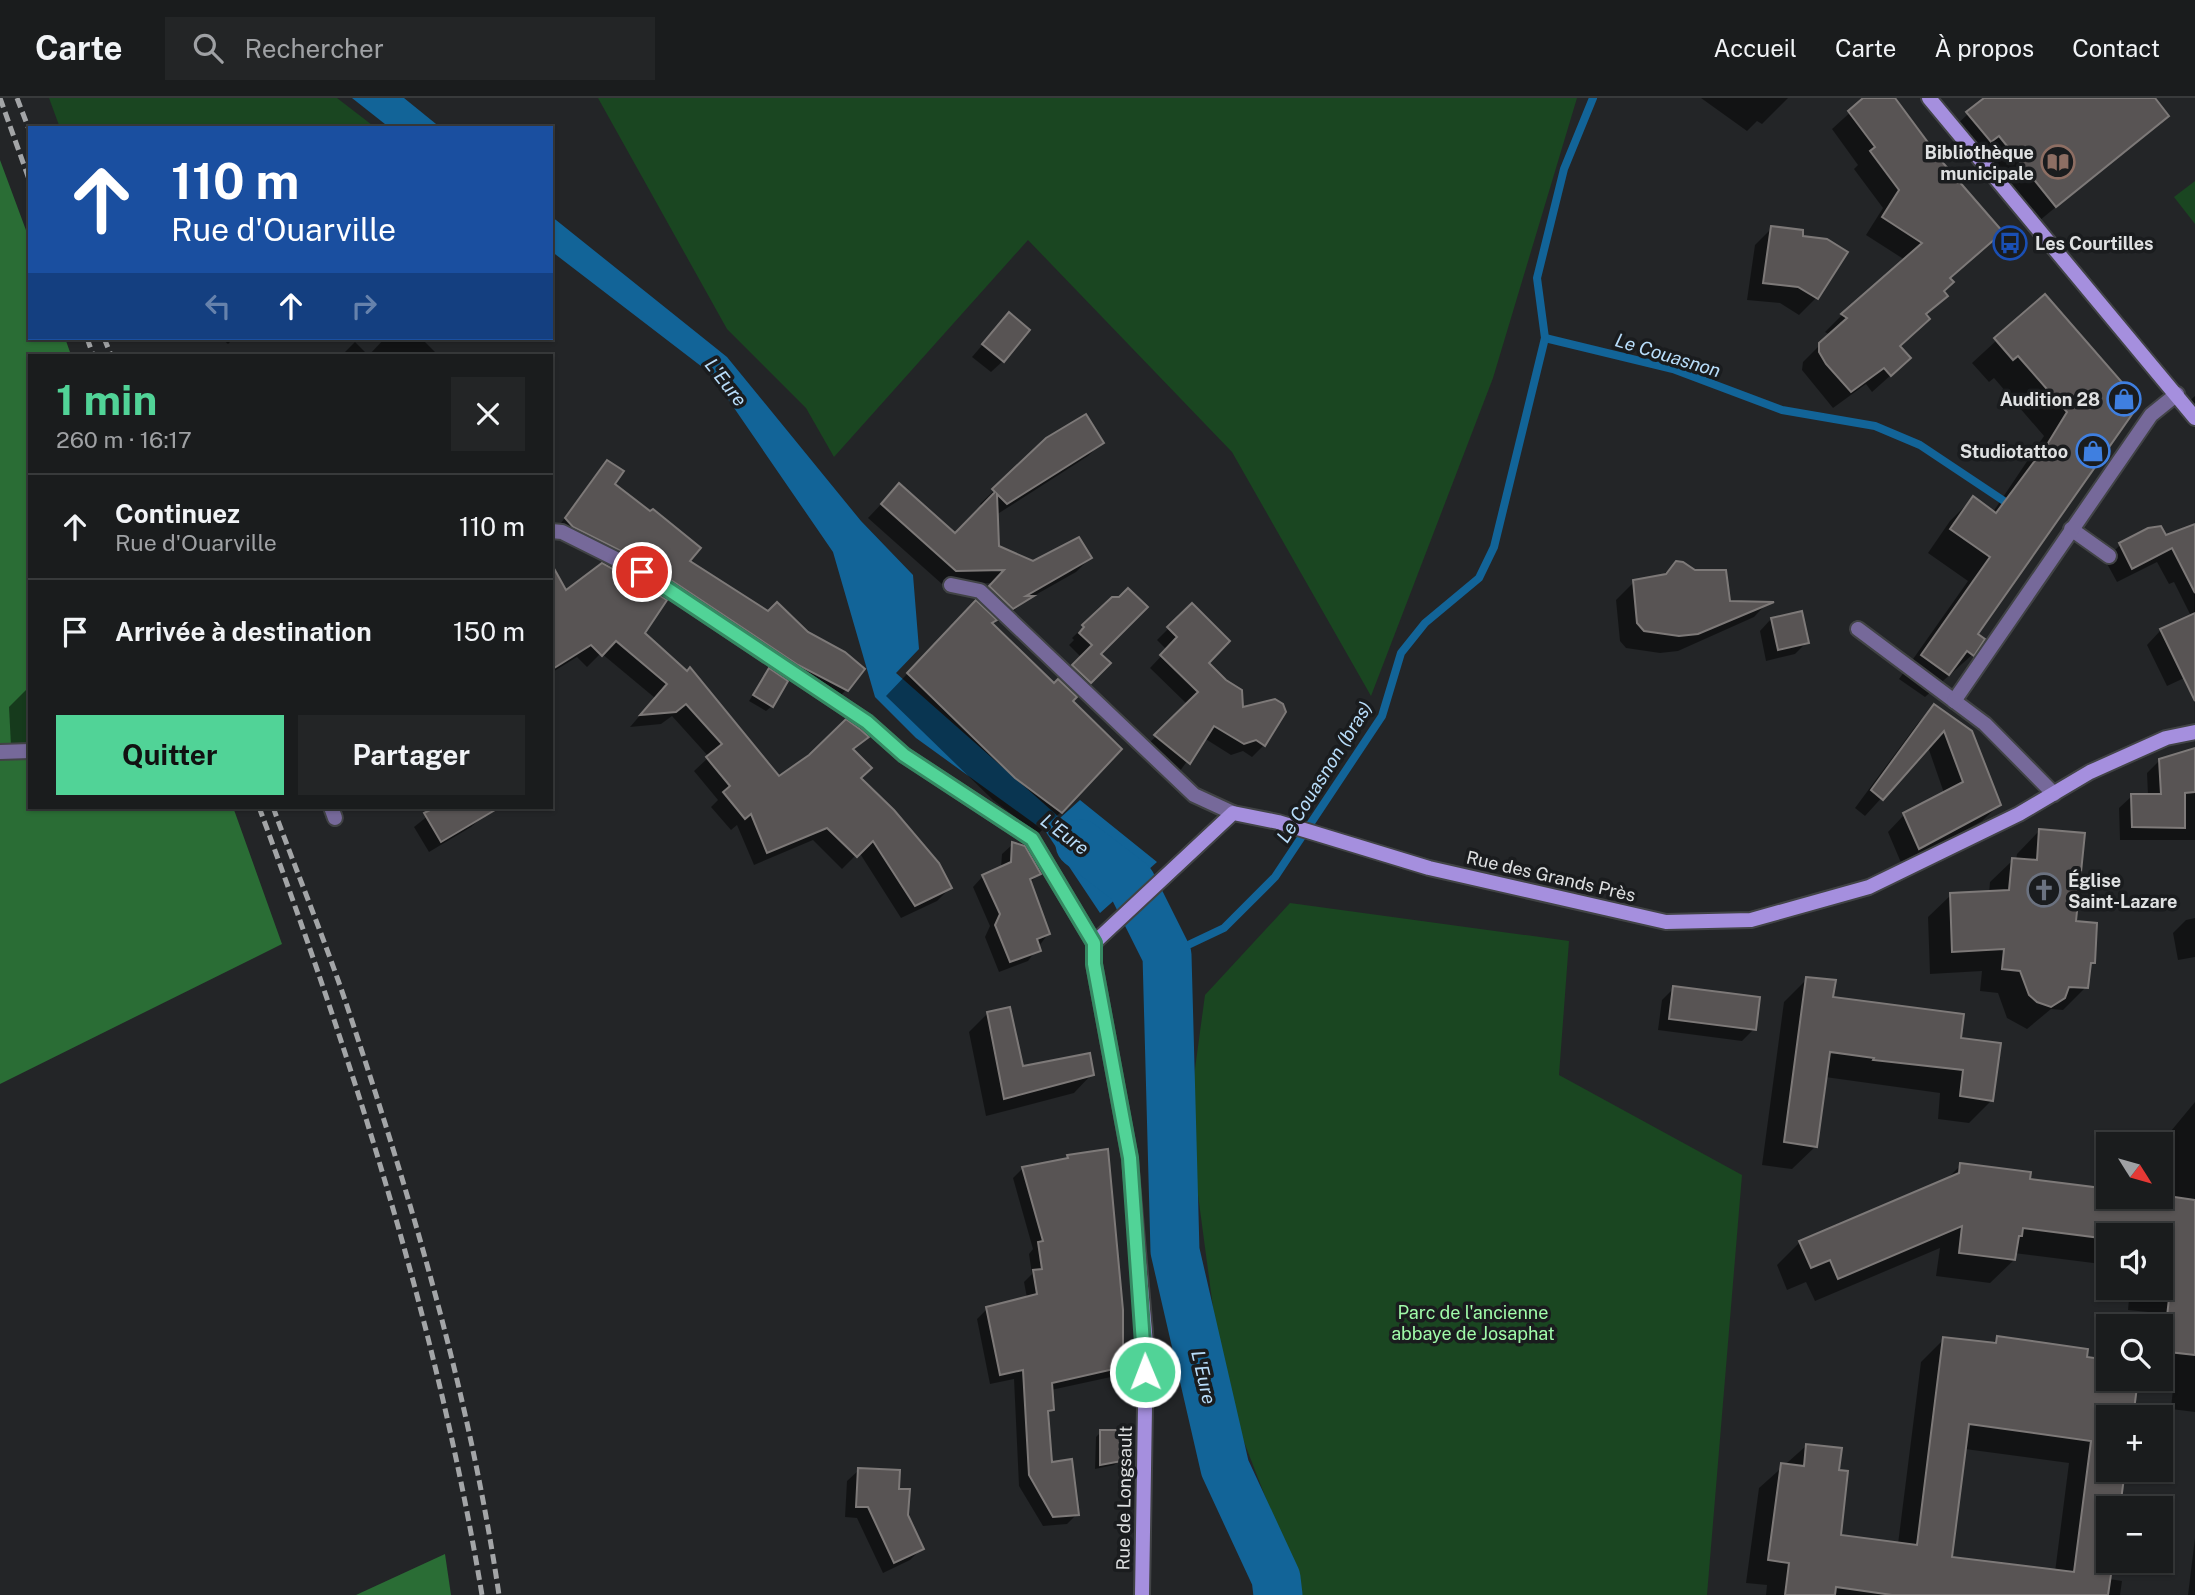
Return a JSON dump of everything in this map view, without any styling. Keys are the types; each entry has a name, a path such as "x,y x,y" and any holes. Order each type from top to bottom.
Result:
{"street":[{"path":"1929,98 2195,418"},
{"path":"1954,701 2151,415 2177,394"},
{"path":"2071,528 2109,556"},
{"path":"553,531 562,533 642,572 867,722 904,755 1032,839 1094,943 1233,813"},
{"name":"Rue des Grands Près","path":"951,585 981,592 1194,795 1233,813 1278,822 1429,868 1666,922 1751,920 1869,887 2019,814 2090,772 2157,742 2195,732"},
{"path":"1858,629 1985,724 2053,794"},
{"path":"0,751 28,751"},
{"name":"Rue de Longsault","path":"1094,943 1094,964 1130,1158 1146,1344 1142,1595"}],"green space":[{"path":"49,98 337,98 373,126 59,126"},
{"path":"598,98 1577,98 1493,378 1371,696 1232,452 1028,240 834,457 806,408 727,329"},
{"path":"0,160 28,236 28,340 66,340 71,354 28,354 28,809 234,809 282,944 0,1084"},
{"path":"2195,181 2195,224 2174,197"},
{"name":"Parc de l'ancienne abbaye de Josaphat","path":"1290,903 1569,941 1559,1075 1742,1175 1707,1595 1292,1595 1290,1561 1224,1390 1188,1120 1205,995"},
{"path":"445,1554 451,1595 356,1595"}],"water":[{"path":"352,98 404,98 439,126 387,126"},
{"path":"553,218 727,357 861,521 913,575 919,649 896,673 1060,818 1080,800 1157,862 1100,913 1046,832 916,738 875,697 833,552 710,373 553,253"}],"building":[{"path":"1863,98 1895,98 1944,164 2003,232 1950,278 1954,282 1944,291 1948,296 1926,314 1930,319 1900,346 1911,358 1891,376 1884,368 1851,392 1826,364 1819,352 1819,343 1847,318 1841,314 1922,243 1882,217 1899,190 1870,151 1875,147 1848,111"},
{"path":"1984,98 2155,98 2169,116 2056,207 1999,136 1991,142 1966,112"},
{"path":"1771,226 1803,230 1803,236 1827,239 1848,252 1818,299 1798,287 1763,283"},
{"path":"2045,294 2140,403 1978,634 1985,639 1974,656 1967,651 1949,675 1921,655 1990,557 1950,529 1973,496 1996,513 2048,443 2067,412 2018,356 2013,360 1994,338"},
{"path":"1009,312 1030,330 1004,362 982,344"},
{"path":"1086,414 1104,443 1007,504 997,494 999,546 1033,561 1079,537 1092,558 1026,596 1034,596 1013,609 989,586 1004,570 956,571 881,504 899,483 955,533 995,492 992,489 1046,438"},
{"path":"607,460 624,471 615,484 650,511 653,509 701,548 690,561 768,611 777,602 808,632 845,652 865,669 848,691 798,665 647,564 573,527 565,518"},
{"path":"2195,524 2195,593 2172,548 2132,569 2119,543 2148,528 2161,526 2166,535"},
{"path":"1676,561 1695,570 1726,570 1730,601 1774,602 1698,634 1679,636 1644,631 1637,623 1633,580 1666,574"},
{"path":"602,563 667,600 645,633 687,671 690,667 779,776 809,755 846,719 861,730 869,737 853,749 872,768 861,778 894,810 939,863 952,888 915,906 873,841 857,857 827,828 767,853 751,814 745,819 723,792 730,786 706,757 722,744 686,704 676,712 640,715 667,684 616,641 602,656 591,645 553,669 553,567 566,590"},
{"path":"1128,588 1148,607 1101,654 1111,663 1091,683 1072,665 1092,645 1079,633 1084,627 1082,625 1112,597 1119,597"},
{"path":"976,600 997,620 992,623 1054,683 1058,679 1077,697 1073,701 1122,749 1062,813 1015,778 907,673"},
{"path":"1192,603 1230,641 1209,663 1226,680 1242,690 1243,707 1275,699 1283,704 1286,712 1265,746 1256,740 1244,744 1214,726 1190,764 1154,735 1198,692 1160,655 1177,637 1167,627"},
{"path":"1802,611 1809,643 1778,650 1771,618"},
{"path":"2195,613 2195,701 2160,629"},
{"path":"769,668 788,681 773,707 753,695"},
{"path":"1934,704 1972,731 2001,805 1919,849 1903,813 1963,782 1944,731 1883,800 1871,790"},
{"path":"2195,748 2195,792 2185,793 2185,828 2132,827 2131,794 2161,794 2159,759"},
{"path":"432,809 497,809 441,842 424,813"},
{"name":"Église Saint-Lazare","path":"2039,829 2085,833 2076,921 2097,923 2095,963 2091,963 2088,988 2069,987 2065,998 2051,1007 2037,1002 2029,995 2020,971 2002,969 2004,949 1952,952 1950,893 2009,890 2012,858 2037,860"},
{"path":"1012,842 1025,846 1041,874 1030,879 1050,934 1037,939 1041,951 1010,962 995,925 1000,914 982,875 1011,862"},
{"path":"1806,977 1836,980 1833,997 1964,1014 1961,1038 2001,1043 1993,1101 1960,1096 1963,1070 1873,1060 1874,1058 1830,1052 1817,1147 1784,1142"},
{"path":"1673,986 1760,997 1756,1030 1669,1019"},
{"path":"1010,1007 1023,1066 1090,1053 1094,1075 1004,1099 987,1012"},
{"path":"1108,1149 1123,1310 1123,1367 1052,1383 1054,1410 1048,1411 1052,1462 1072,1459 1079,1515 1053,1517 1029,1475 1023,1370 1000,1375 986,1307 1037,1294 1033,1270 1042,1269 1038,1242 1043,1241 1022,1167 1068,1158 1067,1155"},
{"path":"1960,1163 2031,1172 2030,1179 2096,1187 2096,1209 2174,1209 2174,1197 2195,1200 2195,1355 2173,1352 2173,1314 2167,1314 2169,1300 2173,1300 2173,1223 2096,1223 2096,1237 2023,1228 2015,1260 1959,1253 1962,1226 1838,1279 1830,1260 1811,1268 1799,1241 1959,1173"},
{"path":"1997,1336 2088,1349 2087,1357 2096,1358 2096,1391 2136,1391 2135,1405 2096,1405 2096,1482 2123,1482 2122,1496 2096,1496 2096,1573 2111,1573 2108,1595 1892,1595 1836,1587 1835,1595 1785,1595 1789,1563 1768,1560 1781,1463 1804,1466 1806,1444 1842,1448 1839,1470 1848,1471 1841,1535 1917,1545 1943,1337 1996,1343","holes":["1969,1424 2091,1441 2074,1572 1952,1557"]},
{"path":"1100,1430 1122,1430 1122,1461 1100,1465"},
{"path":"858,1468 900,1470 899,1489 910,1489 908,1515 924,1549 894,1563 868,1507 856,1507"}],"waterway":[{"name":"Le Couasnon (bras)","path":"1167,955 1224,928 1275,877 1382,716 1401,653 1425,623 1479,578 1494,547 1545,338 1537,278 1564,169 1593,98"},
{"name":"Le Couasnon","path":"1545,338 1673,369 1782,410 1875,426 1920,445 2007,503"},
{"name":"L'Eure","path":"1080,844 1131,883 1167,955 1175,1251 1225,1468 1276,1578 1278,1595"}],"railway":[{"path":"0,98 28,176"},
{"path":"17,98 28,127"},
{"path":"88,340 93,354"},
{"path":"105,340 111,354"},
{"path":"260,809 328,1000 417,1294 442,1394 482,1595"},
{"path":"274,809 341,989 417,1230 456,1375 487,1521 499,1595"}],"place":[{"name":"Bibliothèque municipale","path":"2058,162"},
{"name":"Les Courtilles","path":"2010,243"},
{"name":"Audition 28","path":"2124,399"},
{"name":"Studiotattoo","path":"2093,451"},
{"name":"Église Saint-Lazare","path":"2044,890"}],"route":[{"path":"642,572 867,722 904,755 1032,839 1094,943 1094,964 1130,1158 1146,1344 1145,1372"}]}
